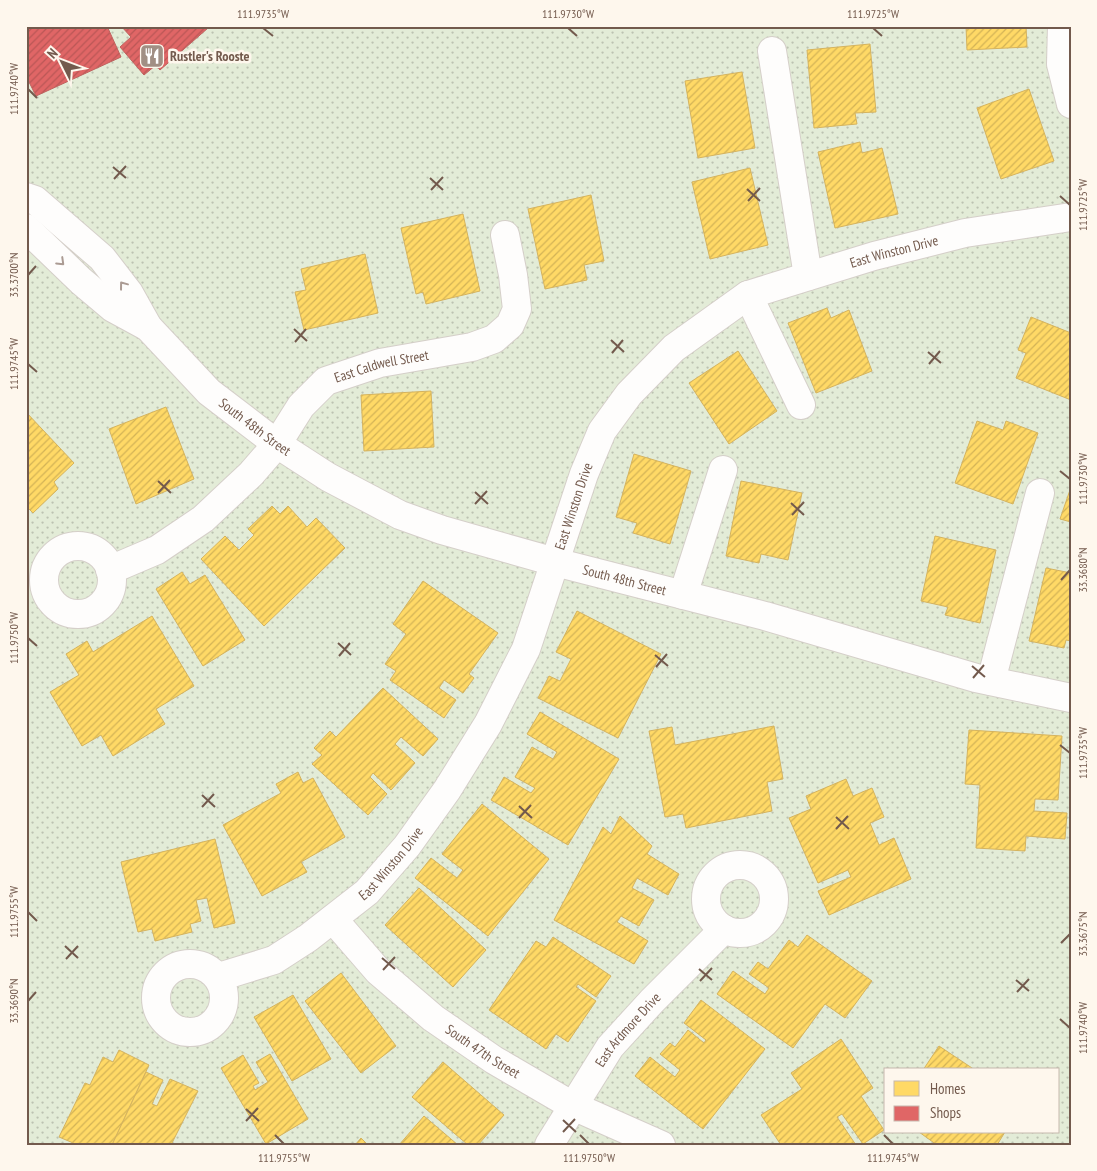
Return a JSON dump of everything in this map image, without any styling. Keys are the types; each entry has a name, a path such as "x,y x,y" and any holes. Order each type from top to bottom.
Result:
{"street":[{"path":"1062,26 1061,64 1071,104"},
{"path":"772,51 808,276"},
{"name":"South 48th Street","path":"26,197 35,200 102,258 129,293 148,327 209,392 277,444 328,477 400,515 442,530 555,562 766,616 990,681 1071,698"},
{"name":"East Winston Drive","path":"218,977 274,960 308,938 367,892 407,846 447,790 488,724 526,649 584,474 602,431 629,394 674,348 748,295 874,256 965,233 1071,217"},
{"name":"South 48th Street","path":"26,228 81,281 113,308 148,327"},
{"name":"East Caldwell Street","path":"110,570 157,550 203,519 252,474 277,444 301,406 326,381 380,363 472,347 494,338 510,325 517,309 505,235"},
{"path":"748,295 801,405"},
{"path":"683,595 723,470"},
{"path":"990,681 1040,493"},
{"name":"South 47th Street","path":"333,919 378,971 433,1018 494,1060 572,1106 661,1145"},
{"name":"East Ardmore Drive","path":"549,1145 610,1047 724,929"}],"green space":[{"path":"26,26 1071,26 1071,1145 26,1145"}],"building: Homes":[{"path":"966,26 1026,26 1027,47 967,50"},
{"path":"870,44 876,112 855,113 857,124 814,128 807,50"},
{"path":"742,72 755,148 698,158 685,81"},
{"path":"1029,89 1054,161 1001,179 977,108"},
{"path":"860,142 862,153 882,148 898,214 835,228 818,152"},
{"path":"750,168 768,245 710,259 692,182"},
{"path":"591,195 604,261 584,265 587,280 545,289 528,209"},
{"path":"463,214 480,291 426,304 423,292 416,294 401,228"},
{"path":"365,254 378,313 304,330 295,292 306,290 301,269"},
{"path":"827,308 831,318 849,310 872,371 816,393 788,323"},
{"path":"1031,317 1071,333 1071,400 1016,378 1026,353 1018,350"},
{"path":"738,351 777,411 729,444 689,383"},
{"path":"431,391 434,447 364,451 361,395"},
{"path":"166,407 194,479 136,504 109,429"},
{"path":"26,412 74,463 54,482 58,489 33,513 26,506"},
{"path":"977,421 1003,430 1006,421 1038,433 1013,504 955,483"},
{"path":"634,454 691,471 670,544 633,533 637,523 616,517"},
{"path":"741,481 802,493 788,560 761,554 759,563 726,556"},
{"path":"1071,487 1071,522 1060,519"},
{"path":"272,506 280,514 288,506 307,527 316,518 345,548 264,626 201,559 225,536 239,550 254,535 248,529"},
{"path":"935,536 996,550 980,623 945,615 948,607 921,601"},
{"path":"1046,568 1071,573 1071,641 1066,640 1064,648 1029,641"},
{"path":"182,572 190,584 205,575 245,640 203,666 156,589"},
{"path":"423,581 498,633 469,674 474,678 463,693 444,680 439,688 456,700 444,718 390,680 396,671 385,664 406,634 393,624"},
{"path":"577,611 661,654 618,738 538,698 549,676 560,681 571,659 556,652"},
{"path":"152,616 194,686 156,709 165,724 113,756 101,735 82,746 50,692 79,675 66,654 87,641 93,652"},
{"path":"383,688 438,739 423,756 401,737 395,744 415,763 391,790 373,773 370,777 387,794 368,815 312,764 322,755 314,748 330,731 336,737"},
{"path":"540,712 619,759 568,845 491,800 504,777 531,793 535,788 515,777 532,747 553,759 557,752 527,734"},
{"path":"774,726 783,779 767,782 772,811 686,828 683,814 665,817 649,731 672,727 675,745"},
{"path":"969,730 1062,736 1058,800 1035,799 1034,811 1067,813 1065,839 1026,836 1025,851 976,848 980,785 965,784"},
{"path":"298,772 303,783 313,778 345,837 301,862 307,872 262,896 223,825 281,793 276,784"},
{"path":"846,779 853,796 872,788 884,817 870,823 879,845 894,838 911,879 829,915 818,891 851,877 848,870 818,883 789,818 811,809 806,796"},
{"path":"482,804 549,859 488,936 415,878 431,858 457,878 463,870 442,854"},
{"path":"620,816 652,846 647,854 679,874 668,895 637,878 632,888 654,900 639,926 621,916 617,922 648,941 634,964 554,920 603,827 611,834"},
{"path":"215,839 235,923 214,928 207,898 196,900 201,921 190,924 192,932 155,941 152,929 138,932 121,862"},
{"path":"419,888 486,950 453,987 385,925"},
{"path":"807,935 872,981 845,1018 825,1004 793,1048 717,994 733,971 765,994 769,988 749,974 758,962 768,969 789,940 798,947"},
{"path":"553,937 611,976 596,997 578,984 576,987 596,1001 568,1042 556,1034 546,1049 489,1010 536,941 546,947"},
{"path":"341,973 396,1046 361,1073 305,1001"},
{"path":"293,995 331,1059 292,1081 254,1017"},
{"path":"701,1000 765,1049 703,1129 635,1076 650,1057 675,1077 680,1070 660,1054 670,1043 675,1047 688,1030 704,1043 706,1040 684,1023"},
{"path":"841,1039 873,1088 861,1096 884,1130 863,1144 842,1114 837,1117 856,1145 781,1145 761,1115 802,1089 791,1073"},
{"path":"939,1046 972,1068 924,1068"},
{"path":"119,1050 149,1065 112,1145 78,1145 59,1137 85,1083 90,1085 103,1057 113,1062"},
{"path":"270,1054 308,1119 266,1144 221,1068 243,1055 259,1083 253,1086 255,1090 268,1082 256,1062"},
{"path":"443,1062 504,1115 478,1145 468,1145 412,1097"},
{"path":"146,1072 163,1080 152,1104 157,1106 170,1079 198,1091 171,1145 112,1145"},
{"path":"424,1116 458,1145 399,1145"},
{"path":"922,1134 1004,1134 997,1145 937,1145"},
{"path":"361,1138 368,1145 355,1145"}],"building: Shops":[{"path":"26,26 107,26 121,57 36,96 26,76"},
{"name":"Rustler's Rooste","path":"121,26 207,26 208,28 160,70 156,65 144,75 120,47 131,37"}],"place":[{"name":"Rustler's Rooste","path":"152,56"}]}
